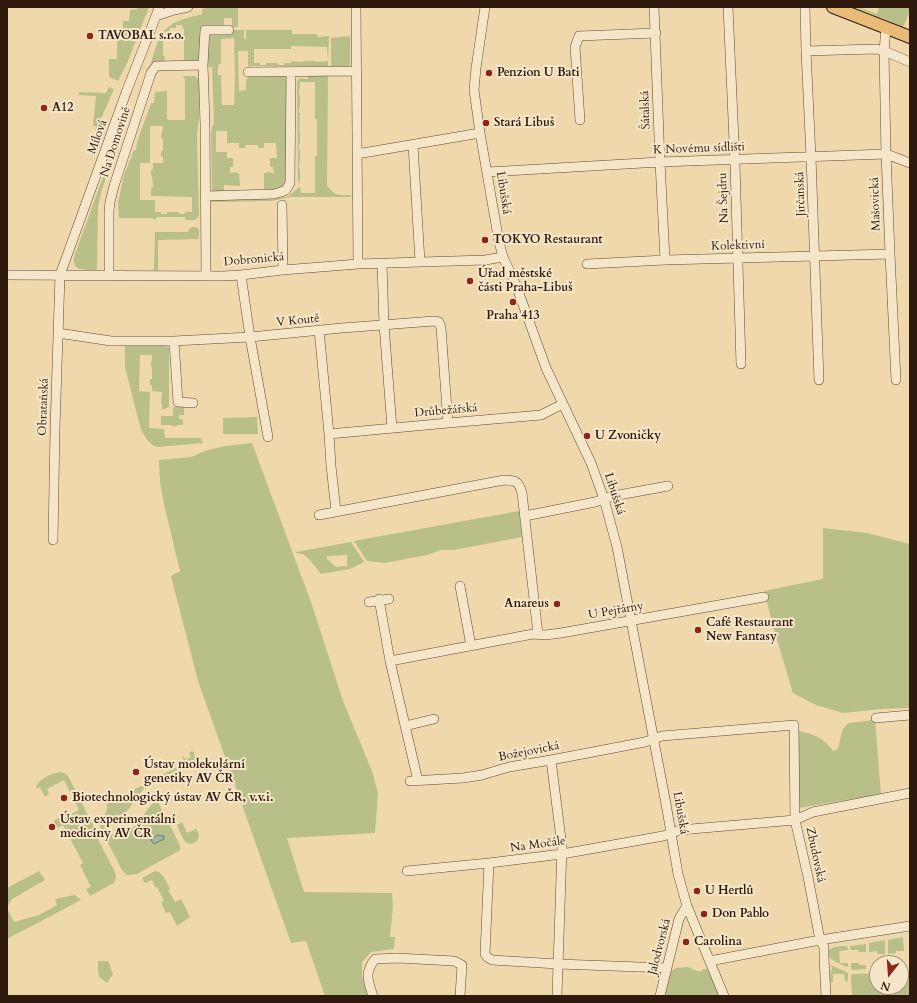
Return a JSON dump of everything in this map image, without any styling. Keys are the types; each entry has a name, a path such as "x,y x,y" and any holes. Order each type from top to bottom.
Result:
{"main road":[{"path":"833,7 886,28 909,33"}],"street":[{"name":"Mílová","path":"60,275 127,90 159,7"},
{"path":"156,16 188,7"},
{"path":"356,7 358,264"},
{"name":"Libušská","path":"485,7 474,90 499,242 503,257 516,285 546,368 591,463 604,499 617,547 678,874 688,906 724,996"},
{"name":"Šátalská","path":"654,7 660,162 666,260"},
{"name":"Na Šejdru","path":"728,7 741,364"},
{"name":"Jirčanská","path":"805,7 820,380"},
{"name":"Mašovická","path":"886,28 884,50 886,154 896,380"},
{"path":"206,276 203,65 205,30 229,30"},
{"path":"580,120 575,47 579,36 656,33"},
{"path":"806,51 876,49 884,50 910,62"},
{"name":"Na Domovině","path":"109,275 110,202 151,74 156,66 203,65"},
{"path":"248,72 356,71"},
{"path":"206,196 266,195 286,190 290,183 291,72"},
{"path":"357,154 480,133"},
{"path":"413,145 420,262"},
{"name":"K Novému sídlišti","path":"488,172 660,162 886,154 910,163"},
{"path":"282,205 283,270"},
{"name":"Kolektivní","path":"587,264 666,260 890,254"},
{"name":"Dobronická","path":"7,274 241,275 358,264 485,260 503,257"},
{"path":"382,263 384,325 392,428"},
{"name":"Obrataňská","path":"53,540 60,275"},
{"path":"241,275 250,337 268,437"},
{"name":"V Koutě","path":"58,333 111,341 174,341 250,337 319,330 434,321 439,322 441,328 448,422"},
{"path":"319,330 329,434 330,466 336,511"},
{"path":"174,341 178,402 193,403"},
{"name":"Drůbežářská","path":"329,434 448,422 541,415 563,404"},
{"path":"319,515 504,480 515,482 520,485 522,493 538,634"},
{"path":"525,516 595,502 612,496 668,486"},
{"path":"460,586 471,646"},
{"name":"U Pejřárny","path":"390,661 538,634 545,635 561,633 764,597"},
{"path":"369,602 389,599"},
{"path":"379,600 390,661 405,726 434,719"},
{"path":"876,718 910,715"},
{"name":"Božejovická","path":"405,726 414,781 463,778 482,775 509,767 644,742 662,736 794,725 795,820"},
{"path":"551,760 562,847 557,996"},
{"name":"Zbudovská","path":"826,996 824,947 820,940 795,820 813,812 910,793"},
{"name":"Na Močále","path":"407,871 489,864 562,854 663,836 680,830 795,820"},
{"path":"489,864 485,954 492,960 666,968"},
{"name":"Jalodvorská","path":"660,996 679,919 688,906"},
{"path":"710,960 820,940 910,926"},
{"path":"373,996 368,978 369,966 375,959 397,958 454,961 462,965 460,996"}],"green space":[{"path":"138,7 149,7 128,61 118,81 109,77 109,59 117,59 117,40 123,40 123,21 129,21 130,10 137,9"},
{"path":"210,7 238,7 238,27 233,27 233,30 244,30 244,39 246,39 246,30 292,30 292,34 317,34 318,37 329,36 328,66 249,67 248,51 238,51 239,91 246,90 246,81 249,76 284,76 287,79 287,180 282,188 264,189 264,173 274,173 273,167 270,167 270,158 277,158 276,143 264,143 264,148 258,148 258,145 245,145 245,148 239,148 239,143 227,143 227,131 216,131 216,152 227,152 227,158 233,158 233,167 230,167 230,173 239,173 240,186 224,185 224,193 212,193 211,131 214,124 212,67 192,66 192,64 151,63 158,41 167,28 180,20 202,14 202,9","holes":["224,18 232,18 232,26 224,26","176,25 182,25 184,29 184,63 164,63 165,57 163,56 163,38 165,38 165,33 170,33 170,28 176,28","234,38 234,105 222,105 221,75 218,75 218,65 221,64 221,39","291,46 327,47 328,61 291,61 291,63 285,63 284,65 279,65 278,63 266,63 266,65 254,63 254,49 291,49"]},
{"path":"855,7 859,7 877,14 879,7 910,7 910,11 903,27"},
{"path":"350,36 350,65 332,66 331,38"},
{"path":"183,76 195,76 199,80 199,118 197,135 199,216 195,220 185,220 185,217 157,217 155,220 151,218 119,218 118,203 124,175 134,150 136,150 137,142 151,103 154,103 155,92 167,91 167,119 184,120 185,79","holes":["150,126 163,126 161,138 163,139 163,151 161,151 163,163 153,163 153,169 151,170 153,187 151,188 151,196 192,197 192,212 185,212 185,214 179,214 179,212 167,212 167,214 161,214 161,212 155,212 155,200 140,200 140,163 150,163"]},
{"path":"308,76 328,76 327,186 336,194 351,195 351,197 291,197 271,201 211,202 212,200 280,198 289,196 299,187 297,82 299,78 308,79","holes":["300,82 315,82 315,119 317,119 315,193 301,193 299,181"]},
{"path":"109,87 114,89 99,123 92,160 96,126 93,126 96,96 79,95 79,92 106,93"},
{"path":"121,136 102,189 98,206 97,269 82,269 76,267 74,264 75,254 106,169"},
{"path":"192,227 199,229 199,239 158,240 158,270 153,270 155,232 188,232"},
{"path":"125,344 150,344 150,346 167,346 169,348 169,407 162,410 162,392 152,391 152,385 150,385 150,379 152,379 152,355 140,355 139,391 150,392 149,428 164,429 165,438 201,438 203,443 158,447 154,446 148,441 141,430 125,367"},
{"path":"173,407 184,407 184,415 179,415 179,419 183,419 183,425 161,425 161,416 173,416"},
{"path":"257,417 258,434 223,434 223,418"},
{"path":"252,443 312,605 343,701 372,771 378,793 375,833 287,838 304,892 392,893 393,906 390,937 395,937 394,949 371,952 362,962 362,976 368,996 325,996 306,941 291,943 198,681 171,576 180,571 164,504 160,482 159,460 191,457 205,451 225,446"},
{"path":"519,511 522,537 454,550 441,550 427,555 385,563 367,561 354,541"},
{"path":"823,528 867,533 910,544 910,708 843,713 816,705 793,693 764,591 823,579"},
{"path":"351,542 364,562 350,569 321,574 310,560 303,554 296,552","holes":["347,555 347,566 336,567 327,559 327,556"]},
{"path":"875,720 881,794 799,808 799,731 818,737 833,751 838,749 842,731 848,723"},
{"path":"192,751 194,752 197,767 190,769 187,765 147,786 145,784 185,763 182,756 186,760 191,757 189,753"},
{"path":"61,772 66,774 69,778 94,827 92,828 115,872 116,877 114,883 90,896 86,889 91,887 80,865 83,863 63,825 57,828 54,822 61,817 62,819 79,810 64,780 47,789 49,794 45,797 40,787 36,789 37,785 42,779 49,775"},
{"path":"141,786 145,788 125,814 115,822 109,824 108,829 101,829 100,826 107,809 107,804"},
{"path":"157,800 180,845 180,850 137,874 127,875 122,870 107,841 108,836 129,826 132,829 150,806"},
{"path":"182,822 187,833 196,829 197,830 199,837 195,842 189,844 184,840 177,825"},
{"path":"39,871 45,880 12,899 7,907 7,888"},
{"path":"156,871 159,872 164,878 170,889 168,890 175,902 181,899 190,917 177,926 170,912 166,913 161,902 164,901 152,880 145,883 142,878"},
{"path":"75,895 81,900 7,939 7,908 14,922 39,915 57,905 55,899"},
{"path":"903,937 904,951 896,951 896,953 888,954 888,940"},
{"path":"885,940 885,954 877,954 877,951 869,952 869,943"},
{"path":"866,944 866,952 851,950 850,946"},
{"path":"840,946 847,946 848,950 839,951 840,963 848,963 848,966 846,967 831,959 829,951 830,949"},
{"path":"98,961 108,961 113,974 107,983 99,977"},
{"path":"851,963 866,965 866,969 853,970 851,969"},
{"path":"831,965 848,973 848,981 845,982 844,974 833,974 833,982 829,983 832,969"},
{"path":"688,967 697,971 706,969 709,971 720,996 664,996 670,972 676,968"},
{"path":"910,972 910,996 852,996 851,975 869,973 869,995 909,995"}],"shaded area":[{"path":"158,835 164,836 164,839 154,844 151,840"}],"place":[{"name":"TAVOBAL s.r.o.","path":"90,36"},
{"name":"Penzion U Bati","path":"489,73"},
{"name":"A12","path":"44,108"},
{"name":"Stará Libuš","path":"486,123"},
{"name":"TOKYO Restaurant","path":"485,240"},
{"name":"Úřad městské části Praha-Libuš","path":"470,281"},
{"name":"Praha 413","path":"513,302"},
{"name":"U Zvoničky","path":"587,436"},
{"name":"Anareus","path":"557,604"},
{"name":"Café Restaurant New Fantasy","path":"698,630"},
{"name":"Ústav molekulární genetiky AV ČR","path":"136,772"},
{"name":"Biotechnologický ústav AV ČR, v.v.i.","path":"64,798"},
{"name":"Ústav experimentální medicíny AV ČR","path":"52,827"},
{"name":"U Hertlů","path":"697,891"},
{"name":"Don Pablo","path":"704,914"},
{"name":"Carolina","path":"686,942"}]}
